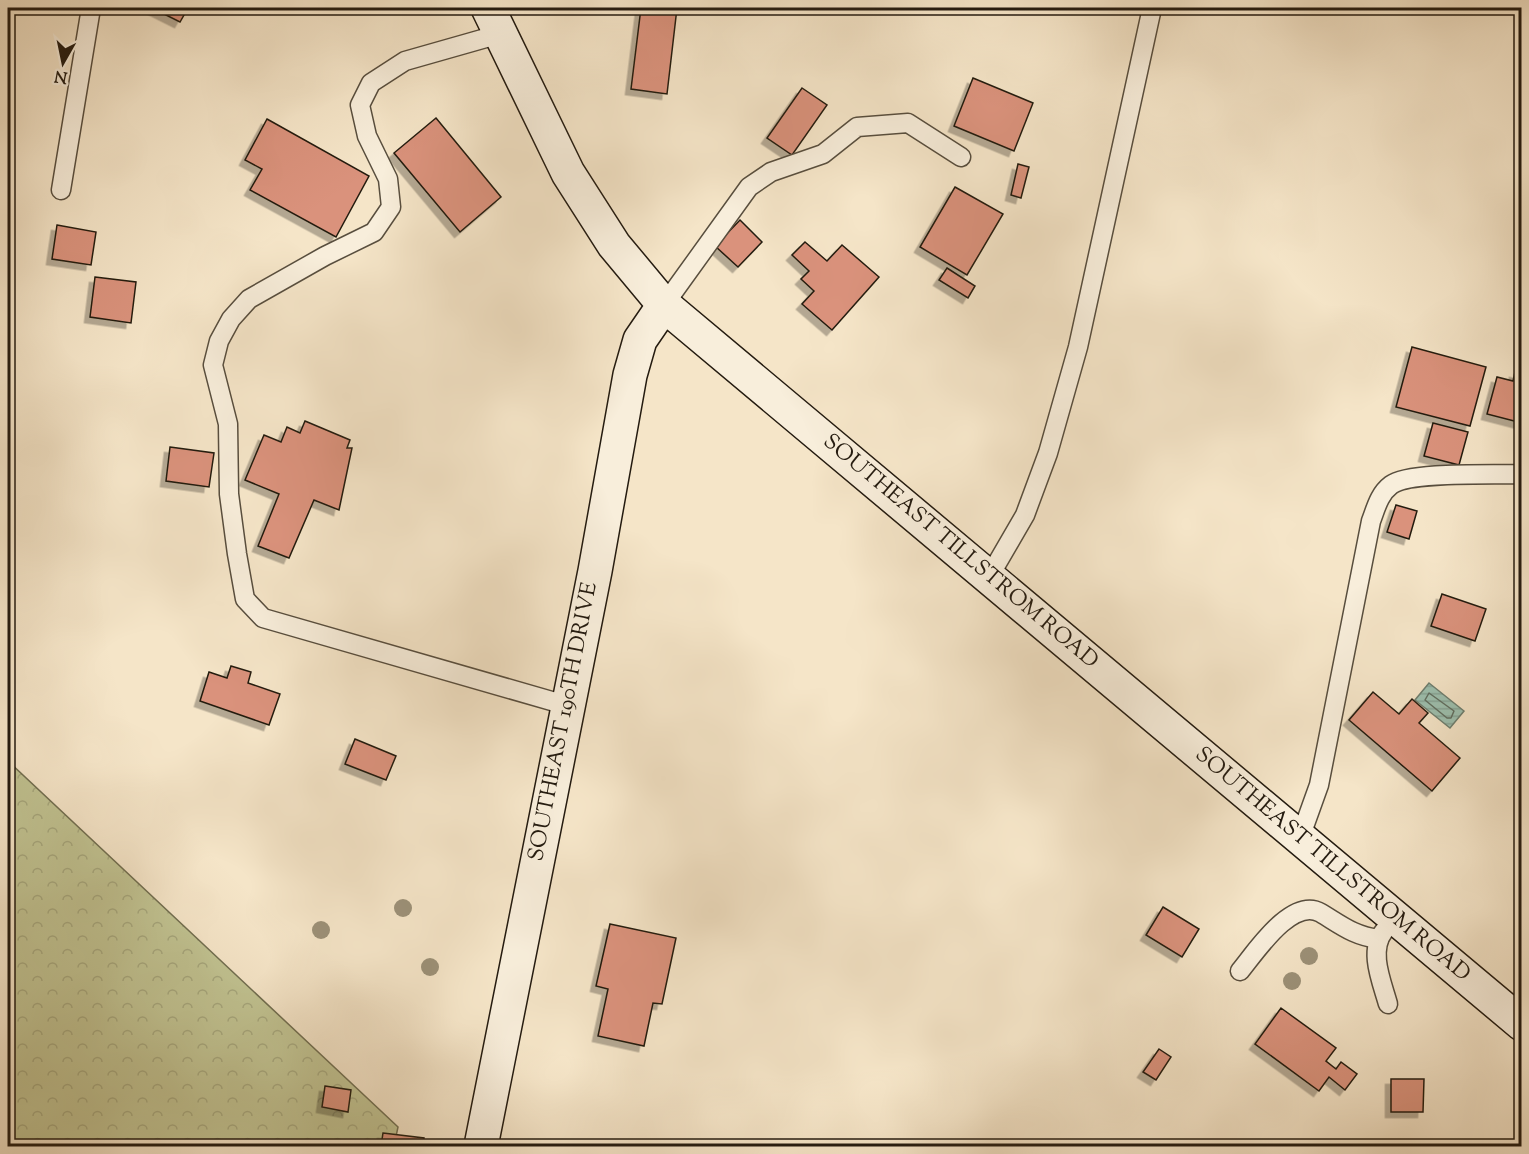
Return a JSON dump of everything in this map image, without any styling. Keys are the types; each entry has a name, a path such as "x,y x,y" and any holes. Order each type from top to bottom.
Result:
{"main road":[{"name":"SOUTHEAST TILLSTROM ROAD","path":"494,21 568,172 614,245 664,305 1300,838 1387,928 1521,1024"},
{"name":"SOUTHEAST 190TH DRIVE","path":"481,1146 569,706 633,361 640,340 664,305"}],"lane":[{"path":"61,190 91,8"},
{"path":"989,577 1025,515 1048,453 1072,368 1152,8"},
{"path":"494,21 405,61 371,83 360,105 367,136 388,179 391,207 374,232 249,298 231,319 219,341 213,365 228,424 229,494 245,598 263,618 569,706"},
{"path":"664,305 749,187 771,172 824,154 857,127 908,123 961,157"},
{"path":"1300,838 1319,785 1371,521 1379,498 1392,484 1419,477 1521,474"},
{"path":"1240,971 1281,922 1307,911 1318,911 1355,935 1387,928 1377,960 1388,1004"}],"green space":[{"path":"8,761 398,1127 394,1146 8,1146"}],"water":[{"path":"1429,683 1464,711 1450,728 1415,700"}],"building":[{"path":"152,8 188,8 180,22"},
{"path":"641,8 677,8 667,94 631,89"},
{"path":"973,78 1033,103 1014,151 954,126"},
{"path":"802,88 827,105 792,155 767,138"},
{"path":"436,118 501,197 460,232 394,153"},
{"path":"267,119 369,176 336,237 250,190 262,169 245,160"},
{"path":"1018,164 1029,167 1021,198 1011,195"},
{"path":"955,187 1003,214 967,275 920,247"},
{"path":"740,220 762,242 738,267 715,246"},
{"path":"57,225 96,232 91,265 52,259"},
{"path":"805,242 827,261 842,245 879,277 832,330 802,304 814,291 801,279 809,271 792,255"},
{"path":"947,268 975,286 968,298 939,280"},
{"path":"95,277 136,282 131,323 90,317"},
{"path":"1412,347 1486,367 1470,426 1396,407"},
{"path":"1515,372 1522,374 1522,423 1487,414 1497,377 1513,381"},
{"path":"305,421 350,440 347,448 352,448 339,510 314,500 289,558 258,546 279,494 245,480 264,435 281,442 287,427 300,433"},
{"path":"1433,423 1468,432 1459,465 1424,456"},
{"path":"170,447 214,453 209,487 166,481"},
{"path":"1396,505 1417,511 1409,539 1387,532"},
{"path":"1442,594 1486,609 1475,641 1431,626"},
{"path":"231,666 251,672 248,683 280,694 269,725 200,701 209,672 227,678"},
{"path":"1373,692 1399,714 1412,699 1428,713 1419,723 1460,758 1432,791 1349,720"},
{"path":"355,739 396,756 386,780 345,764"},
{"path":"1163,907 1199,929 1182,957 1146,935"},
{"path":"610,924 676,938 662,1004 653,1003 644,1046 598,1036 608,989 596,986"},
{"path":"1281,1008 1336,1048 1326,1061 1336,1069 1341,1062 1357,1074 1345,1090 1329,1077 1319,1091 1255,1044"},
{"path":"1159,1049 1171,1057 1156,1080 1143,1072"},
{"path":"1391,1079 1424,1079 1423,1112 1391,1112"},
{"path":"325,1086 351,1090 348,1112 322,1107"},
{"path":"383,1133 424,1138 423,1146 381,1146"}]}
